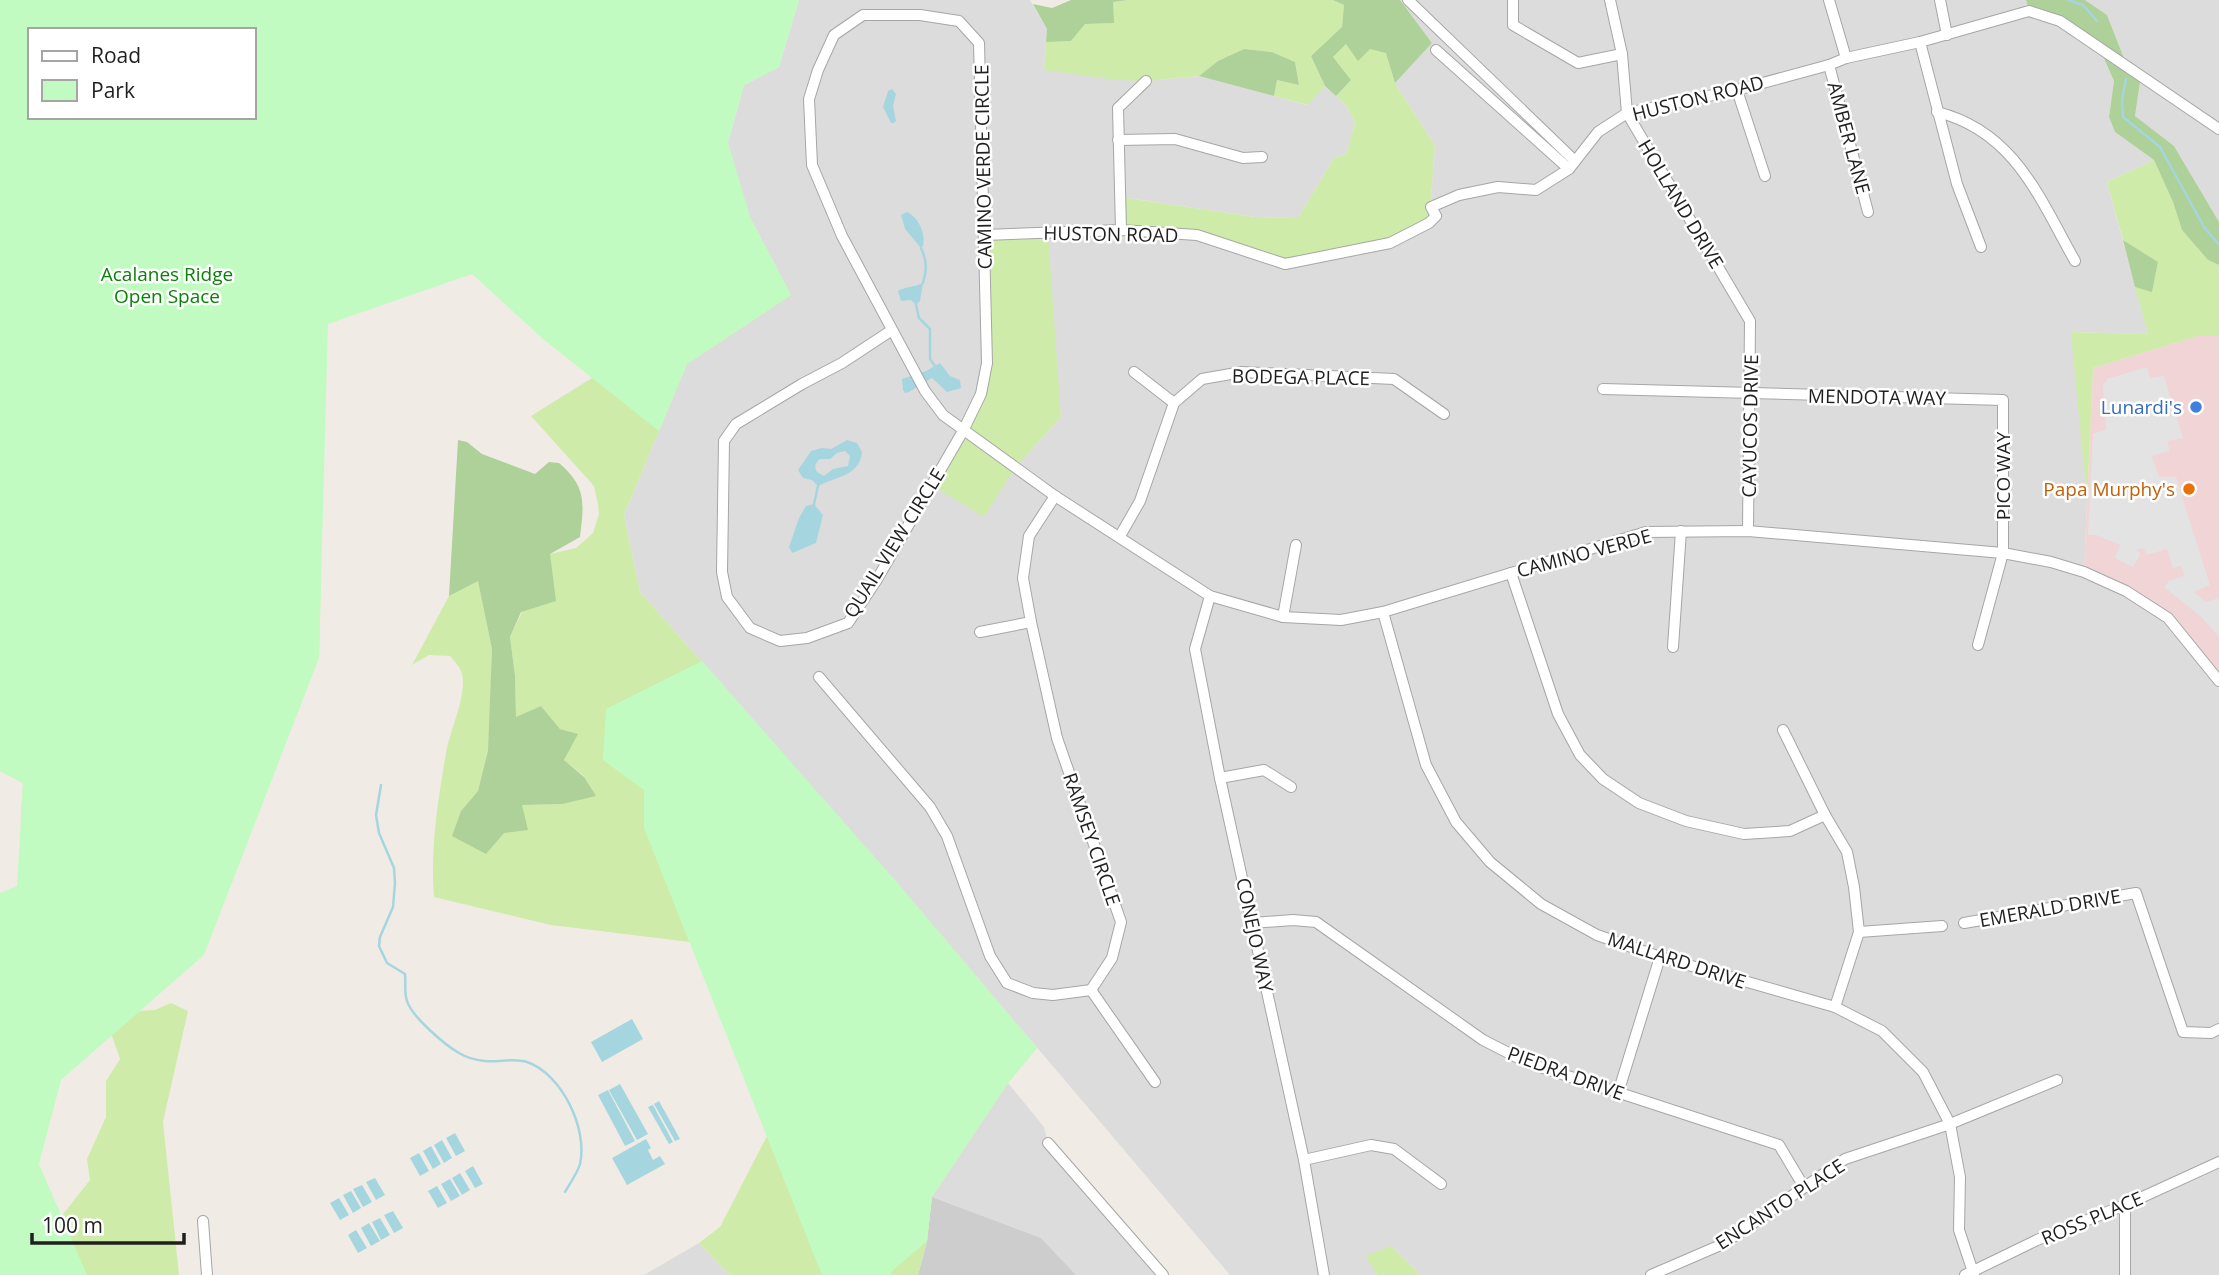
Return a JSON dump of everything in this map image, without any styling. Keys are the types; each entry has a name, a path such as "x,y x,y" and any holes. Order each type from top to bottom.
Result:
{"street":[{"path":"1408,0 1572,165"},
{"path":"1513,0 1513,24 1577,62 1622,54"},
{"name":"HOLLAND DRIVE","path":"1609,0 1622,54 1627,113 1750,321"},
{"path":"1829,0 1846,58"},
{"path":"1940,0 1947,35"},
{"name":"HUSTON ROAD","path":"985,235 1121,230 1196,235 1285,264 1390,243 1429,223 1436,216 1431,208 1459,195 1498,187 1536,190 1572,165 1598,132 1627,113 1737,90 1846,58 1947,35 2027,5 2060,22 2219,129"},
{"name":"CAMINO VERDE CIRCLE","path":"863,15 920,15 959,21 979,43 987,363 981,394 963,431 943,415 925,391 892,330 842,236 812,165 808,99 834,36 863,15"},
{"path":"1920,42 1957,184 1981,247"},
{"path":"1436,50 1572,165"},
{"name":"AMBER LANE","path":"1829,65 1868,212"},
{"path":"1121,230 1118,108 1146,81"},
{"path":"1737,90 1765,176"},
{"path":"1937,112 1956,117 1983,132 2010,153 2028,178 2074,261"},
{"path":"1118,140 1175,139 1243,158 1262,156"},
{"name":"CAYUCOS DRIVE","path":"1748,531 1750,321"},
{"name":"QUAIL VIEW CIRCLE","path":"892,330 842,363 736,424 724,441 722,572 727,597 750,628 780,641 807,638 848,623 876,581 963,431"},
{"path":"1120,537 1140,500 1174,403 1134,372"},
{"name":"BODEGA PLACE","path":"1174,403 1202,379 1242,372 1394,379 1444,414"},
{"name":"MENDOTA WAY","path":"1603,390 2003,400"},
{"name":"PICO WAY","path":"1978,645 2003,553 2003,400"},
{"name":"CAMINO VERDE","path":"963,431 1055,496 1210,596 1283,617 1341,620 1383,612 1646,532 1748,531 2003,553 2051,562 2084,572 2126,591 2168,618 2219,681"},
{"name":"RAMSEY CIRCLE","path":"1055,496 1029,536 1023,578 1057,738 1121,922 1112,958 1091,990"},
{"path":"1673,647 1681,531"},
{"path":"1283,617 1296,545"},
{"path":"1511,573 1558,714 1580,755 1603,779 1639,803 1686,821 1744,834 1790,831 1825,815"},
{"name":"CONEJO WAY","path":"1210,596 1195,649 1220,778 1304,1160 1324,1275"},
{"name":"MALLARD DRIVE","path":"1383,612 1426,765 1455,822 1490,862 1541,904 1597,934 1660,957 1835,1007 1882,1031 1923,1072 1950,1124 1960,1177 1959,1230 1971,1274"},
{"path":"980,632 1031,622"},
{"path":"818,677 930,807 947,836 990,956 1007,983 1033,993 1053,995 1091,990 1155,1082"},
{"path":"1783,730 1825,815 1847,852 1854,887 1859,932 1835,1007"},
{"path":"1220,778 1264,770 1291,787"},
{"name":"EMERALD DRIVE","path":"1964,923 2136,893 2183,1032 2211,1033 2219,1029"},
{"name":"PIEDRA DRIVE","path":"1252,923 1293,920 1316,922 1483,1041 1528,1063 1779,1144 1804,1187"},
{"path":"1859,932 1942,926"},
{"path":"1618,1093 1660,957"},
{"name":"ENCANTO PLACE","path":"1651,1275 1723,1244 1845,1159 1950,1124 2057,1080"},
{"path":"1048,1143 1163,1275"},
{"path":"1304,1160 1371,1145 1394,1149 1441,1184"},
{"name":"ROSS PLACE","path":"1971,1274 2037,1240 2125,1205 2219,1162"},
{"path":"2125,1205 2126,1275"},
{"path":"203,1221 206,1275"}],"shaded area":[{"path":"799,0 1030,0 1047,29 1044,69 1146,81 1199,76 1307,105 1325,86 1346,105 1355,123 1346,154 1334,158 1298,218 1255,217 1121,197 1122,230 1429,223 1435,146 1395,83 1432,43 1400,0 2026,0 2029,11 2099,47 2114,81 2109,117 2115,132 2154,160 2107,182 2148,334 2072,332 2087,501 2084,571 2168,618 2219,681 2219,1275 1421,1275 1391,1246 1367,1256 1377,1275 1230,1275 899,885 640,592 624,515 687,364 791,295 750,217 728,143 744,85 779,67","holes":["987,363 1056,364 1061,417 1015,468"]},
{"path":"2085,0 2219,0 2219,222 2174,146 2135,116 2141,75 2127,66 2107,15"},
{"path":"2198,336 2219,336 2219,681 2168,618 2084,572 2093,368"},
{"path":"2147,367 2150,378 2164,376 2183,438 2168,441 2169,451 2152,456 2159,477 2176,477 2210,585 2194,592 2206,602 2219,598 2219,637 2201,617 2164,587 2169,581 2184,576 2181,566 2173,568 2167,549 2146,555 2144,548 2136,550 2141,554 2133,567 2115,558 2120,545 2096,535 2088,535 2093,434 2106,429 2103,386 2107,379"},
{"path":"1008,1083 1044,1127 1048,1143 1161,1275 1076,1275 1041,1238 932,1197"},
{"path":"932,1197 1041,1238 1076,1275 918,1275 927,1241"},
{"path":"699,1243 730,1275 644,1275"}],"green space":[{"name":"Acalanes Ridge Open Space","path":"0,0 565,0 728,143 750,217 791,295 687,364 624,515 640,592 899,885 1037,1048 1008,1083 932,1197 927,1241 918,1275 730,1275 699,1243 720,1227 767,1136 683,923 690,942 551,925 434,897 433,861 438,807 446,753 463,683 460,669 450,656 429,655 412,665 449,596 478,580 492,649 489,751 478,791 461,811 562,804 584,776 564,760 577,734 560,729 541,706 516,718 515,676 510,637 550,554 576,548 593,533 599,514 594,486 531,416 592,378 603,344 472,274 301,324 322,523 319,658 21,816 23,783 0,771","holes":["644,790 669,841 644,828"]},
{"name":"Acalanes Ridge Open Space","path":"0,0 799,0 779,67 744,85 728,143 750,217 791,295 687,364 659,431 543,339 472,274 328,324 319,658 204,955 61,1080 39,1164 87,1275 0,1275 0,893 17,886 23,783 0,771"},
{"path":"1071,0 1128,0 1113,2 1114,23 1085,24 1071,41 1046,42 1047,29 1033,4 1052,8"},
{"path":"1333,0 1344,5 1342,27 1311,56 1325,86 1308,105 1274,96 1277,80 1299,85 1295,62 1272,52 1244,49 1218,61 1199,76 1146,81 1117,80 1044,70 1046,42 1071,41 1085,24 1113,23 1113,2"},
{"path":"1333,0 1400,0 1432,43 1395,83 1386,53 1370,49 1358,61 1346,44 1333,57 1351,80 1336,96 1325,86 1311,56 1342,27 1344,5"},
{"path":"2026,0 2085,0 2107,15 2127,66 2141,75 2135,116 2174,146 2219,222 2219,265 2208,260 2182,230 2154,160 2115,132 2109,117 2114,81 2099,47 2029,11"},
{"path":"1346,44 1386,52 1395,83 1435,146 1429,223 1390,243 1285,264 1197,235 1121,230 1120,197 1255,217 1298,218 1334,158 1346,154 1355,123 1346,105 1336,96 1351,80 1333,57"},
{"path":"1244,49 1272,52 1295,62 1299,85 1277,80 1274,96 1199,76 1218,61"},
{"path":"2154,160 2182,230 2208,260 2219,265 2219,336 2198,336 2093,368 2087,501 2071,332 2148,334 2135,287 2152,291 2158,262 2123,240 2107,182"},
{"path":"1048,233 1061,417 1015,468 984,517 931,485 963,431 987,363 985,235"},
{"path":"2123,240 2158,262 2152,292 2135,287"},
{"path":"458,440 467,442 482,454 535,474 549,462 559,463 575,480 582,496 580,537 550,554 556,601 521,612 510,637 516,717 541,706 560,729 578,734 564,760 584,777 596,796 562,804 522,805 528,830 504,833 486,854 452,836 461,811 478,791 488,751 492,649 478,581 449,596"},
{"path":"702,661 899,885 1037,1048 1008,1083 932,1197 927,1241 892,1271 891,1275 822,1275 644,828 644,790 603,760 606,709"},
{"path":"171,1003 188,1011 163,1122 179,1275 15,1275 90,1180 87,1159 106,1117 106,1081 120,1059 104,1013 155,1010"},
{"path":"1391,1246 1421,1275 1377,1275 1366,1256"}],"water":[{"path":"892,89 896,94 893,106 896,121 894,123 891,123 883,107 888,91"},
{"path":"907,212 915,218 922,231 924,241 921,248 905,229 901,215"},
{"path":"923,283 920,301 916,305 911,300 901,301 898,291"},
{"path":"940,363 950,376 960,380 961,388 947,392 932,378 905,393 902,379"},
{"path":"847,440 857,443 862,452 857,466 846,475 818,486 812,480 803,478 798,470 811,451 831,449","holes":["845,451 850,456 848,466 833,469 824,476 817,472 816,465 820,459 830,459"]},
{"path":"814,504 823,515 816,543 792,553 789,547 799,518 806,506"},
{"path":"632,1019 643,1039 602,1062 591,1042"},
{"path":"620,1084 648,1134 637,1140 609,1090"},
{"path":"608,1090 635,1141 625,1146 598,1095"},
{"path":"659,1101 680,1139 675,1141 654,1104"},
{"path":"653,1105 673,1142 669,1144 648,1107"},
{"path":"455,1133 465,1151 456,1156 446,1138"},
{"path":"646,1139 653,1160 660,1156 665,1164 627,1185 612,1158"},
{"path":"442,1140 452,1158 444,1163 434,1145"},
{"path":"431,1146 441,1164 433,1169 423,1151"},
{"path":"419,1153 429,1171 420,1176 410,1158"},
{"path":"473,1166 483,1184 475,1188 465,1171"},
{"path":"460,1173 470,1190 462,1195 452,1178"},
{"path":"375,1178 385,1195 376,1200 366,1182"},
{"path":"450,1179 460,1196 451,1201 441,1184"},
{"path":"362,1185 372,1202 363,1207 353,1189"},
{"path":"437,1186 447,1203 438,1208 428,1191"},
{"path":"351,1191 361,1208 353,1213 343,1195"},
{"path":"339,1198 349,1215 340,1220 330,1203"},
{"path":"393,1211 403,1228 394,1233 384,1215"},
{"path":"380,1218 390,1235 381,1240 372,1222"},
{"path":"369,1223 380,1241 371,1246 361,1228"},
{"path":"356,1230 367,1248 358,1253 348,1235"}],"waterway":[{"path":"2068,0 2083,5 2097,21"},
{"path":"2126,79 2122,100 2123,117 2160,147 2204,227 2219,245"},
{"path":"921,248 926,265 923,283"},
{"path":"916,305 919,318 930,329 930,359 935,366"},
{"path":"814,504 818,486"},
{"path":"381,785 376,815 379,833 394,868 395,883 393,907 379,946 387,963 405,974 406,995 410,1007 446,1044 462,1055 475,1059 527,1062 540,1068 561,1090 576,1120 581,1150 579,1168 565,1192"}],"place":[{"name":"Lunardi's","path":"2196,407"},
{"name":"Papa Murphy's","path":"2189,489"}]}
